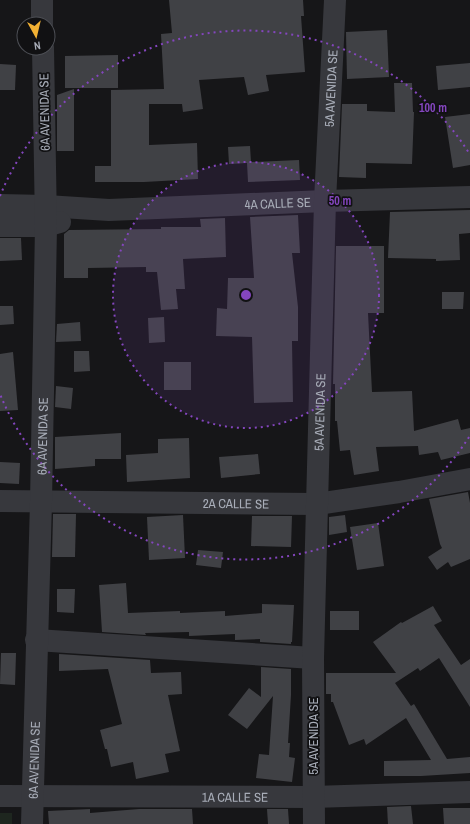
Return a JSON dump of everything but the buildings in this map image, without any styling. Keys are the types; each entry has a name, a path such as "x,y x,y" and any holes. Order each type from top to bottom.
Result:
{"street":[{"path":"42,0 42,16"},
{"name":"5A AVENIDA SE","path":"314,824 313,658 325,201 335,0"},
{"name":"6A AVENIDA SE","path":"32,824 46,216 43,56"},
{"name":"4A CALLE SE","path":"0,226 46,216 109,210 325,201 470,197"},
{"name":"4A CALLE SE","path":"0,205 46,216"},
{"name":"2A CALLE SE","path":"0,501 317,504 399,492 470,479"},
{"path":"36,640 313,658"},
{"name":"1A CALLE SE","path":"0,796 313,797 470,792"}],"shaded area":[{"path":"0,813 12,813 12,824 0,824"}]}
